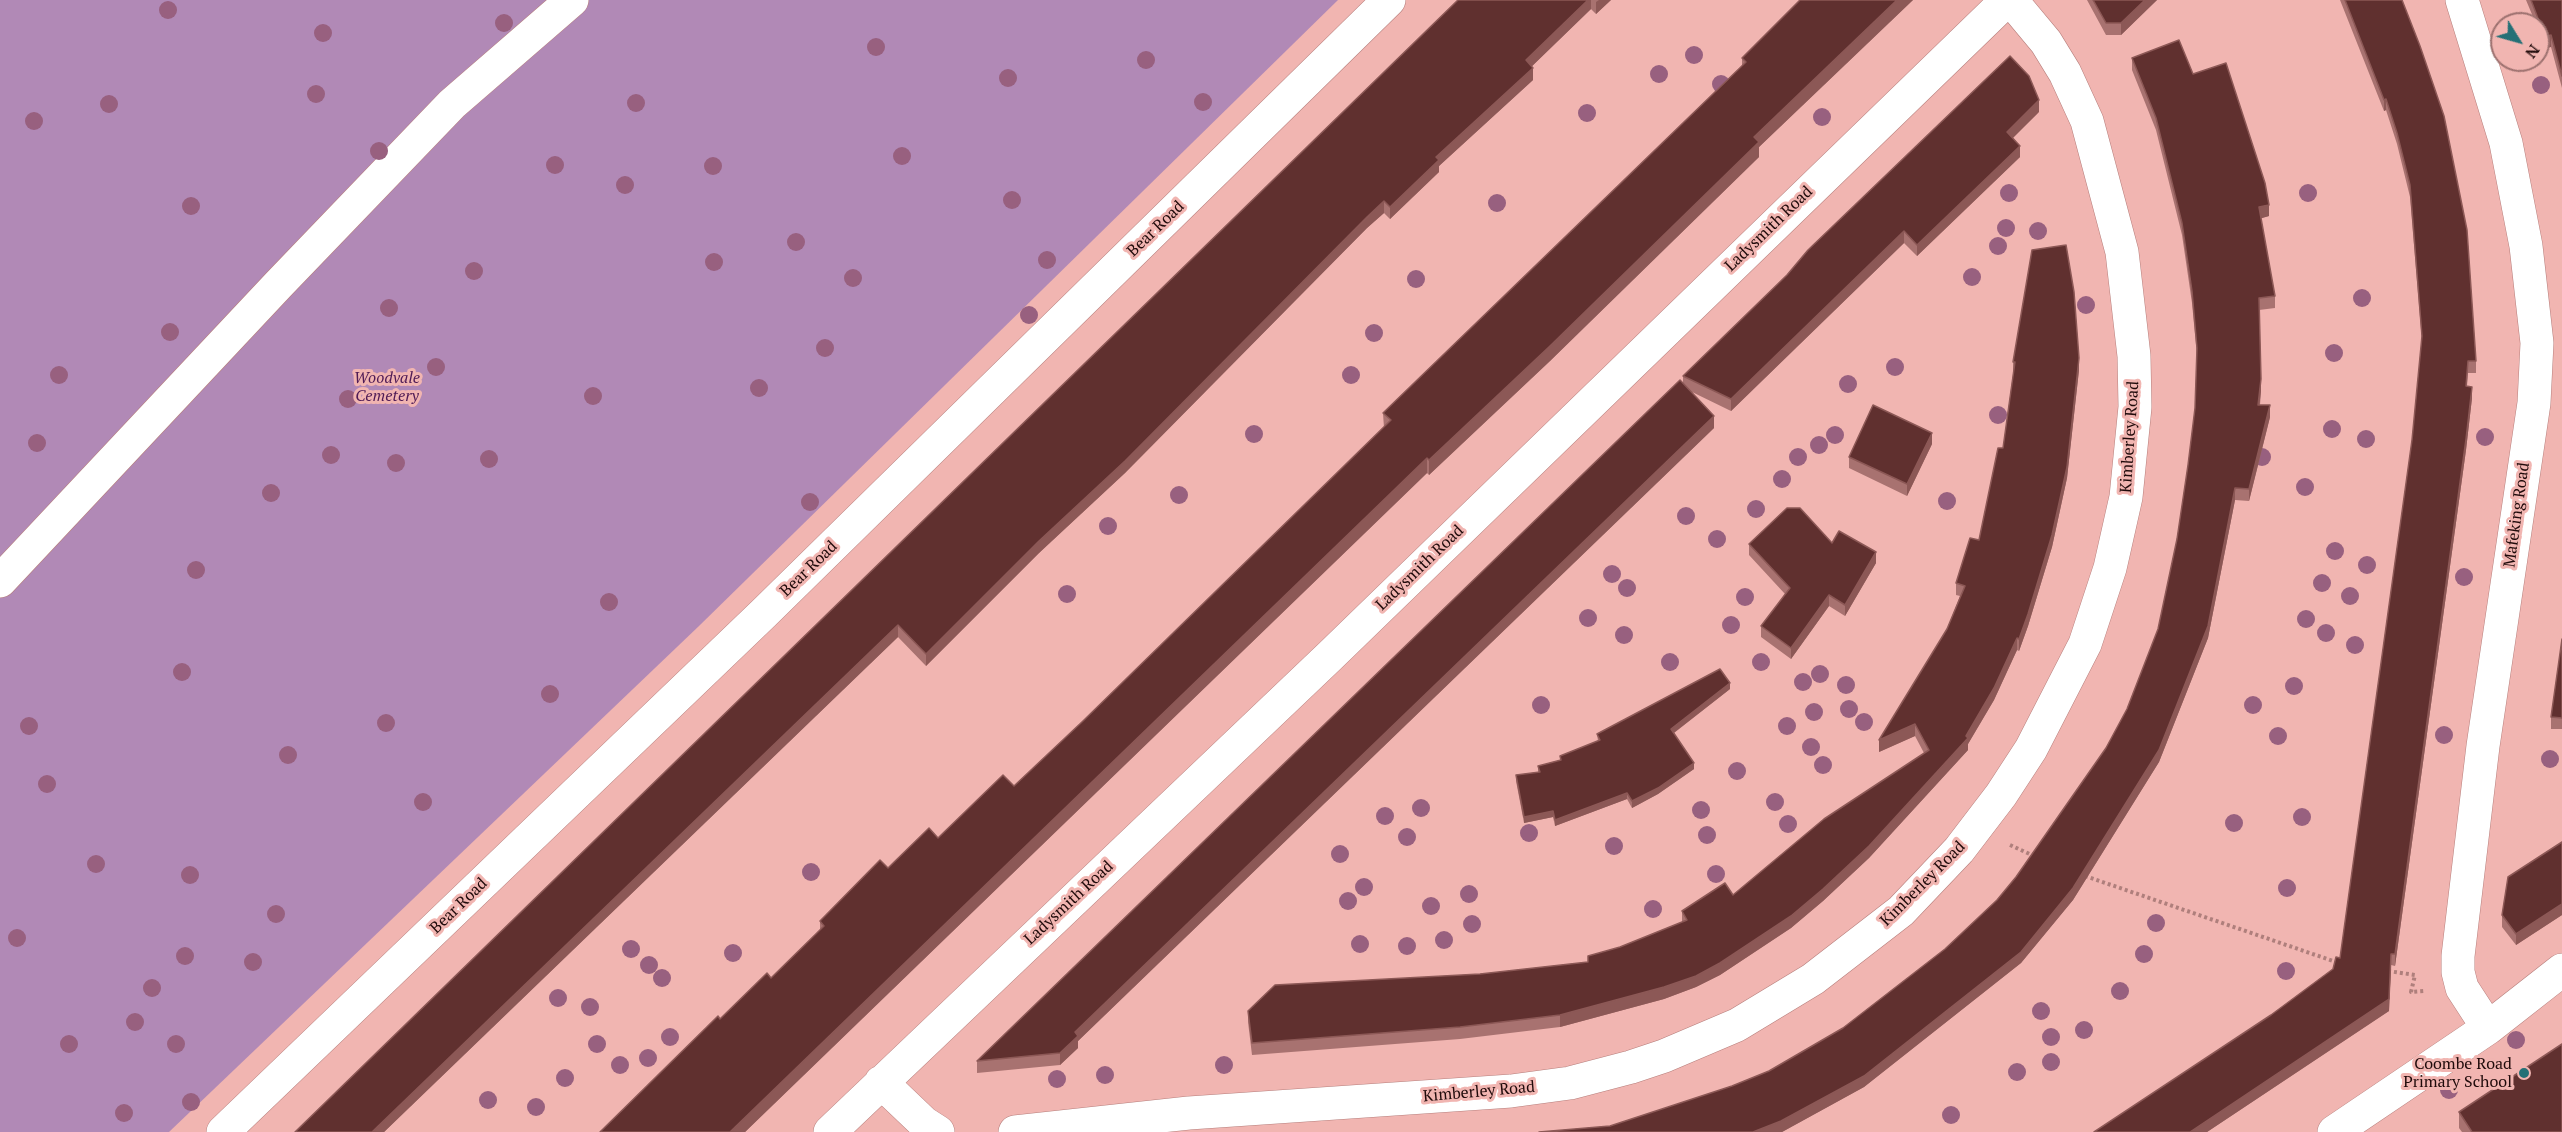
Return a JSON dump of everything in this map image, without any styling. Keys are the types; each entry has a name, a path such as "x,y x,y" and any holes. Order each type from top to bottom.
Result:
{"street":[{"path":"0,581 270,293 453,104 572,0"},
{"name":"Bear Road","path":"223,1132 773,605 1389,0"},
{"name":"Ladysmith Road","path":"830,1132 1338,648 2007,0"},
{"name":"Kimberley Road","path":"1015,1132 1189,1113 1511,1091 1570,1083 1631,1068 1705,1040 1813,980 1901,911 1936,875 1980,824 2031,749 2060,698 2085,644 2110,568 2126,497 2134,407 2134,356 2122,252 2087,121 2060,65 2046,42 2012,0"},
{"name":"Mafeking Road","path":"2462,0 2509,153 2526,246 2537,342 2534,403 2483,746 2458,956 2462,988 2488,1028"},
{"path":"2334,1132 2488,1028 2562,970"},
{"path":"881,1082 924,1123 938,1132"}],"path":[{"path":"1980,824 2013,848 2045,860"},
{"path":"2077,873 2340,964"},
{"path":"2386,971 2409,974"}],"green space":[{"name":"Woodvale Cemetery","path":"0,0 1338,0 699,626 169,1132 0,1132"}],"building":[{"path":"1458,0 1588,0 1526,60 1533,68 1436,157 1439,160 1390,207 1384,201 1367,217 1125,461 1039,541 926,654 898,625 372,1132 295,1132"},
{"path":"1800,0 1897,0 1754,137 1759,142 1550,346 1429,460 1427,458 730,1132 600,1132 718,1016 720,1019 767,973 771,978 824,926 820,921 880,860 888,868 929,828 938,838 1003,775 1014,786 1083,721 1391,420 1383,413 1746,62 1742,58"},
{"path":"2093,0 2145,0 2121,23 2106,23"},
{"path":"2345,0 2402,0 2420,46 2444,116 2467,230 2476,361 2468,361 2466,386 2472,387 2466,439 2395,954 2391,954 2389,999 2190,1132 2094,1132 2271,1015 2333,969 2336,957 2340,958 2412,440 2422,336 2410,185 2386,99 2384,100"},
{"path":"2531,0 2562,0 2562,76 2550,35 2550,12 2536,12"},
{"path":"2179,40 2193,74 2226,63 2265,183 2269,205 2259,207 2275,296 2259,298 2261,379 2258,405 2270,405 2249,489 2235,488 2208,626 2159,750 2073,888 2021,952 1864,1076 1781,1121 1753,1132 1539,1132 1610,1126 1732,1086 1769,1071 1843,1028 1945,949 1997,900 2016,877 2106,748 2127,709 2158,629 2177,539 2195,408 2197,348 2192,291 2182,223 2156,118 2132,58"},
{"path":"2010,56 2029,76 2039,100 2007,132 2020,146 1917,245 1904,231 1731,399 1683,376 1787,275 1808,250"},
{"path":"2066,245 2074,292 2079,358 2067,467 2052,535 2028,614 2019,639 2017,638 1994,688 1966,736 1968,738 1869,846 1791,916 1720,963 1696,976 1664,987 1560,1015 1460,1027 1252,1043 1248,1011 1275,985 1480,974 1588,962 1588,956 1620,947 1687,920 1682,911 1725,883 1733,895 1824,819 1929,750 1915,724 1879,740 1947,629 1965,586 1956,583 1970,538 1979,540 1998,448 2003,448 2015,362 2013,362 2032,250"},
{"path":"1680,380 1714,416 1075,1032 1078,1036 1060,1053 977,1061"},
{"path":"1873,405 1932,433 1907,484 1849,457"},
{"path":"1787,508 1800,508 1832,543 1839,531 1876,552 1845,605 1829,595 1791,648 1761,626 1790,588 1749,544"},
{"path":"2562,639 2562,718 2551,717"},
{"path":"1720,669 1730,683 1671,729 1694,763 1658,788 1632,801 1627,793 1555,820 1553,811 1524,817 1516,775 1540,772 1538,766 1561,760 1560,756 1600,740 1597,734"},
{"path":"2562,842 2562,904 2516,934 2502,915 2508,877"},
{"name":"Coombe Road Primary School","path":"2562,1044 2562,1132 2472,1132 2459,1112"}],"place":[{"name":"Coombe Road Primary School","path":"2524,1073"}]}
